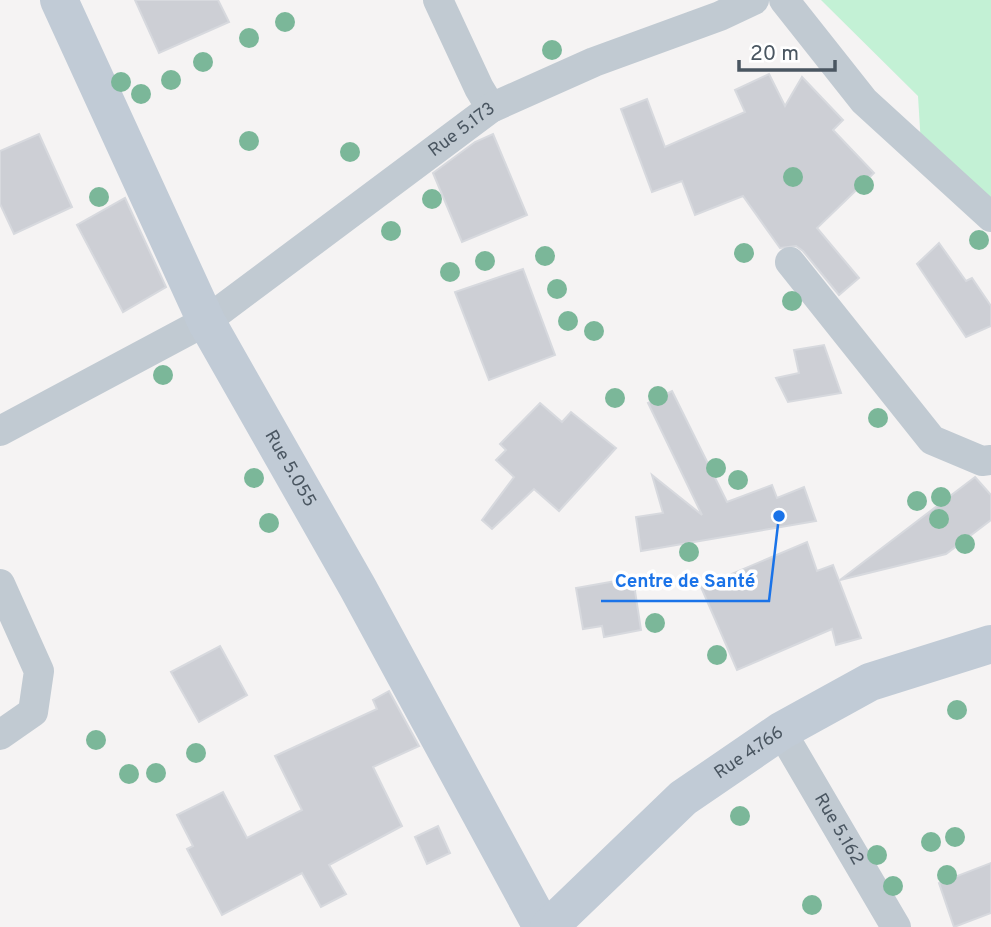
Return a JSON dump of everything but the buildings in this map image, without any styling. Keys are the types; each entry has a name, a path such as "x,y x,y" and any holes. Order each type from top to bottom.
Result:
{"street":[{"name":"Rue 5.055","path":"59,0 206,321 358,588 542,927"},
{"path":"438,0 478,88 491,108"},
{"name":"Rue 5.173","path":"0,431 206,321 491,108 594,62 720,16 754,0"},
{"path":"784,0 864,101 991,217"},
{"path":"790,262 932,440 982,461 991,460"},
{"path":"0,584 39,671 33,712 0,735"},
{"name":"Rue 4.766","path":"549,927 683,798 781,732 870,682 987,653"},
{"name":"Rue 5.162","path":"781,732 896,927"}],"green space":[{"path":"821,0 991,0 991,203 921,145 918,96"}],"place":[{"name":"Centre de Santé","path":"779,516"}]}
